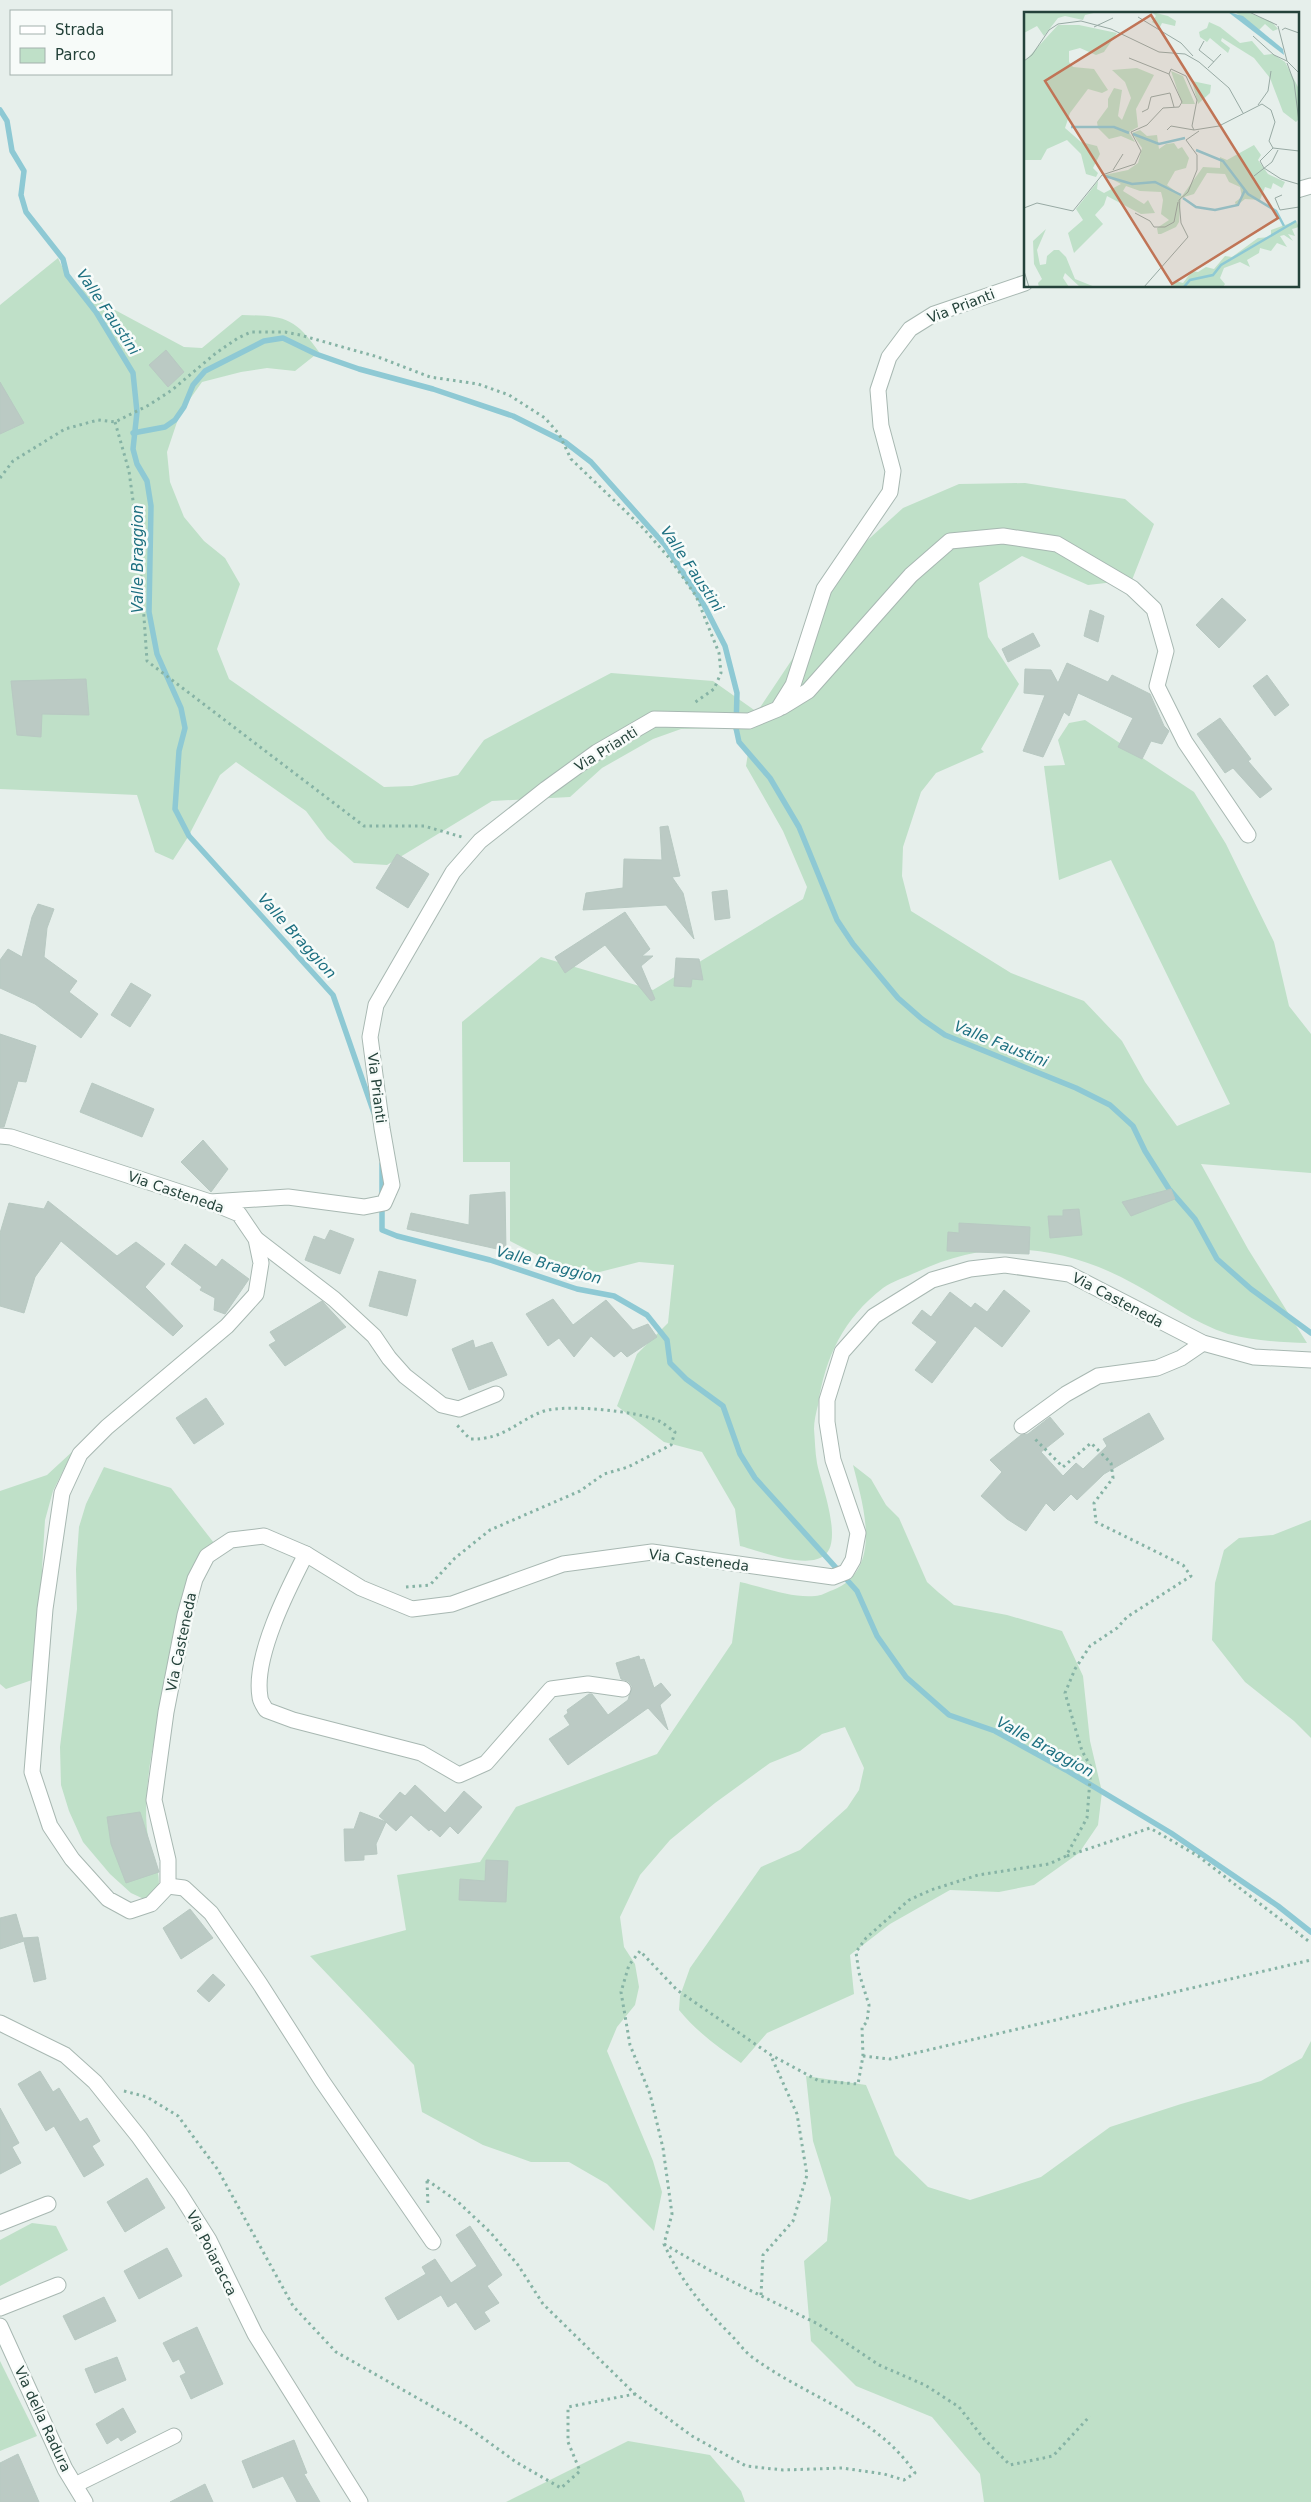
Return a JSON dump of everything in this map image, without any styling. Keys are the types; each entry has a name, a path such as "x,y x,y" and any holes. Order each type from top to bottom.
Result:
{"street":[{"path":"1298,190 1311,186"},
{"name":"Via Prianti","path":"210,1202 288,1197 364,1207 384,1203 392,1185 370,1038 376,1005 453,872 480,841 597,752 654,719 749,721 778,709 793,685 824,589 890,492 893,471 881,426 878,390 889,357 910,329 934,314 1024,283"},
{"path":"778,709 808,691 911,575 950,541 1003,536 1057,544 1132,588 1154,609 1166,651 1157,686 1185,742 1248,835"},
{"name":"Via Casteneda","path":"0,1136 11,1137 210,1202 239,1214 256,1239 261,1263 256,1294 227,1326 107,1427 80,1454 62,1493 45,1609 32,1772 50,1826 72,1859 108,1899 130,1912 151,1904 168,1886 168,1860 154,1800 166,1712 185,1615 195,1579 207,1556 230,1540 264,1536 306,1554 361,1588 412,1609 452,1604 563,1564 652,1552 833,1577 846,1572 852,1560 858,1533 833,1460 827,1422 827,1400 842,1352 874,1316 932,1280 970,1269 1006,1265 1069,1274 1203,1343"},
{"path":"256,1239 334,1299 374,1336 389,1358 405,1376 442,1405 459,1409 496,1394"},
{"path":"1022,1426 1066,1394 1098,1376 1157,1368 1181,1358 1203,1343 1254,1357 1311,1360"},
{"path":"306,1554 289,1587 270,1637 259,1676 260,1698 266,1710 294,1720 421,1753 459,1775 486,1762 551,1689 588,1684 623,1689"},
{"path":"168,1886 184,1888 211,1913 260,1984 322,2081 433,2242"},
{"name":"Via Poiaracca","path":"0,2022 65,2055 95,2082 139,2137 180,2194 209,2240 255,2334 360,2502"},
{"path":"0,2223 48,2204"},
{"path":"0,2308 58,2285"},
{"name":"Via della Radura","path":"0,2326 65,2469 85,2502"},
{"name":"Via della Radura","path":"75,2485 174,2436"}],"path":[{"path":"0,478 13,461 65,429 98,420 115,422 150,405 172,390 216,353 238,338 252,332 300,334 378,356 430,377 478,384 509,395 545,418 559,434 571,459 643,528 670,559 696,596 719,653 721,673 714,689 692,705"},
{"path":"115,422 129,471 139,545 147,661 364,826 424,826 480,841"},
{"path":"401,1586 416,1588 430,1584 455,1558 490,1530 580,1490 604,1474 628,1467 671,1445 674,1432 659,1421 626,1412 571,1408 545,1411 502,1434 483,1439 470,1439 459,1429 450,1408"},
{"path":"1022,1426 1063,1467 1091,1442 1110,1463 1113,1478 1094,1503 1096,1522 1182,1565 1191,1576 1127,1617 1117,1628 1090,1646 1075,1670 1065,1692 1082,1751 1091,1767 1087,1818 1066,1856"},
{"path":"427,2180 457,2201 490,2232 518,2265 543,2304 635,2394 692,2436 746,2466 784,2470 842,2468 884,2474 904,2480 915,2473 905,2459 864,2422 799,2386 751,2356 712,2316 677,2273 664,2244 672,2214 663,2148 650,2094 630,2045 622,2001 621,1992 628,1965 640,1951 677,1990 771,2055 819,2081 858,2084 863,2056 862,2028 867,2022 869,2005 859,1973 856,1952 866,1938 909,1900 932,1890 978,1875 1049,1864 1066,1856 1150,1828 1198,1856 1311,1943"},
{"path":"863,2056 890,2059 1311,1960"},
{"path":"762,2295 763,2254 793,2221 807,2175 797,2114 771,2055"},
{"path":"95,2082 147,2097 178,2116 218,2170 293,2306 336,2352 481,2435 516,2462 561,2488 580,2471 568,2442 568,2407 635,2394"},
{"path":"664,2244 711,2271 818,2324 879,2365 925,2385 959,2407 984,2439 1010,2465 1053,2456 1090,2416"}],"green space":[{"path":"58,258 69,281 115,310 184,347 202,348 242,315 256,315 286,320 302,331 319,352 295,371 267,368 241,372 202,382 180,413 167,452 170,482 184,517 204,541 225,558 240,584 217,649 229,679 384,787 412,786 458,775 484,740 611,673 713,681 757,712 801,646 839,566 903,508 959,484 1025,483 1125,499 1154,524 1132,580 1088,585 1022,556 979,583 988,637 1019,684 981,749 984,752 936,773 921,792 903,847 902,876 911,911 1011,973 1084,1001 1122,1041 1145,1082 1177,1126 1230,1104 1111,860 1059,880 1044,766 1065,765 1058,740 1069,723 1085,720 1194,792 1226,844 1274,942 1289,1006 1311,1034 1311,1173 1201,1164 1248,1249 1307,1343 1257,1340 1228,1334 1192,1318 1109,1271 1055,1254 1028,1250 1001,1250 973,1253 945,1261 895,1281 883,1288 857,1312 838,1340 831,1355 821,1387 814,1426 817,1463 831,1524 832,1537 830,1547 825,1555 807,1561 796,1560 740,1546 735,1509 702,1452 664,1442 617,1406 637,1354 668,1323 674,1265 639,1262 580,1277 510,1241 510,1162 463,1162 462,1022 541,957 653,990 803,899 807,887 783,831 746,766 748,753 738,742 733,728 681,729 653,739 602,768 570,797 492,801 387,865 354,863 327,839 306,811 236,762 220,775 188,837 173,860 155,852 137,795 0,789 0,305"},
{"path":"73,1451 53,1491 45,1520 42,1569 43,1608 35,1679 6,1689 0,1684 0,1491 47,1475"},
{"path":"853,1465 871,1479 886,1505 899,1518 927,1582 954,1605 1007,1615 1062,1631 1083,1676 1090,1741 1102,1792 1098,1825 1079,1853 1034,1885 999,1892 950,1890 890,1924 850,1955 854,1994 767,2033 741,2063 708,2039 686,2018 679,2010 680,1996 690,1968 761,1867 800,1850 847,1808 859,1790 864,1768 845,1727 822,1734 800,1751 770,1763 715,1803 670,1840 640,1875 620,1917 624,1947 635,1964 639,1987 635,2005 617,2027 607,2051 653,2161 662,2192 654,2231 607,2184 569,2162 531,2162 483,2145 422,2112 414,2065 310,1956 406,1930 397,1875 480,1862 516,1807 657,1754 732,1643 740,1582 786,1594 817,1596 833,1590 849,1580 859,1567 864,1552 866,1535 865,1517"},
{"path":"104,1467 171,1488 214,1543 166,1690 152,1750 147,1787 146,1823 158,1871 159,1885 158,1892 146,1900 131,1893 110,1874 83,1842 69,1811 61,1785 60,1747 77,1609 76,1569 79,1527 86,1504"},
{"path":"1311,1520 1311,1738 1294,1721 1245,1682 1212,1640 1215,1583 1224,1550 1239,1538 1273,1535"},
{"path":"1311,2041 1311,2502 984,2502 980,2474 932,2417 856,2386 811,2341 804,2261 827,2241 831,2198 813,2141 806,2076 866,2085 895,2155 928,2187 970,2200 1041,2177 1110,2127 1261,2081 1302,2058"},
{"path":"32,2223 56,2226 68,2250 0,2286 0,2240"},
{"path":"0,2361 37,2436 0,2451"},
{"path":"628,2441 710,2455 741,2491 745,2502 506,2502"}],"building":[{"path":"166,350 184,372 168,387 149,365"},
{"path":"0,382 24,423 0,434"},
{"path":"1222,598 1246,620 1219,648 1196,625"},
{"path":"1090,610 1104,616 1098,642 1084,636"},
{"path":"1033,633 1040,646 1008,662 1002,649"},
{"path":"1067,663 1108,682 1112,675 1150,694 1164,726 1169,731 1162,744 1151,741 1142,759 1118,747 1133,718 1078,693 1069,716 1064,712 1043,757 1023,751 1045,695 1024,693 1025,669 1051,670 1058,683"},
{"path":"1267,675 1289,705 1275,716 1253,686"},
{"path":"86,679 89,715 42,714 41,737 17,735 11,681"},
{"path":"1220,718 1251,759 1248,761 1272,789 1260,798 1233,768 1225,773 1197,734"},
{"path":"668,826 680,876 672,877 683,893 694,939 666,905 583,910 586,893 623,888 624,859 662,860 660,827"},
{"path":"397,854 429,874 408,908 376,888"},
{"path":"727,890 730,918 715,920 712,892"},
{"path":"38,904 54,909 47,928 44,957 77,981 69,992 98,1014 81,1038 35,1004 0,988 0,960 8,949 22,957 32,917"},
{"path":"625,912 650,949 642,956 653,956 641,966 655,999 651,1001 605,945 565,973 555,957"},
{"path":"676,958 699,959 703,980 692,979 691,987 674,986"},
{"path":"131,983 151,995 130,1027 111,1015"},
{"path":"0,1034 36,1046 26,1082 18,1081 4,1127 0,1127"},
{"path":"92,1083 154,1109 142,1137 80,1112"},
{"path":"203,1140 228,1169 211,1192 181,1162"},
{"path":"1171,1189 1175,1199 1131,1216 1122,1202"},
{"path":"505,1192 506,1251 407,1229 411,1213 469,1225 470,1195"},
{"path":"48,1201 117,1256 136,1242 165,1264 145,1287 183,1326 173,1336 61,1241 35,1277 24,1313 0,1306 0,1233 9,1203 44,1209"},
{"path":"1079,1209 1082,1235 1050,1238 1048,1216 1063,1216 1063,1210"},
{"path":"959,1223 1030,1227 1029,1254 947,1251 948,1232 959,1233"},
{"path":"330,1230 354,1239 340,1274 305,1260 314,1236 325,1240"},
{"path":"185,1244 216,1267 222,1259 249,1279 225,1314 214,1310 215,1298 200,1290 202,1287 171,1264"},
{"path":"379,1271 416,1280 407,1316 369,1306"},
{"path":"1004,1290 1030,1311 1002,1347 975,1326 932,1383 915,1370 937,1342 912,1323 922,1310 931,1317 950,1292 971,1308 975,1303 987,1312"},
{"path":"553,1299 573,1325 606,1300 633,1330 648,1324 657,1337 627,1357 621,1351 614,1357 591,1336 574,1357 559,1338 548,1346 526,1314"},
{"path":"322,1301 346,1327 285,1366 269,1345 276,1341 270,1332"},
{"path":"473,1340 475,1348 492,1342 507,1375 469,1390 452,1349"},
{"path":"206,1398 224,1424 194,1444 176,1418"},
{"path":"1149,1413 1164,1439 1104,1474 1077,1500 1071,1494 1054,1511 1046,1503 1026,1531 1007,1519 981,1496 1002,1472 990,1460 1021,1435 1028,1434 1050,1417 1064,1434 1041,1452 1063,1476 1076,1463 1083,1469 1107,1446 1103,1439"},
{"path":"639,1656 640,1660 644,1659 654,1688 661,1683 671,1695 660,1705 668,1730 648,1708 568,1765 549,1739 570,1725 564,1716 568,1713 567,1710 589,1694 592,1694 608,1715 628,1700 632,1686 628,1681 621,1679 616,1663"},
{"path":"415,1785 445,1813 464,1791 482,1807 458,1834 450,1826 440,1837 431,1829 429,1831 411,1815 396,1831 379,1816 400,1792 405,1796"},
{"path":"140,1812 159,1872 126,1883 111,1844 107,1817"},
{"path":"360,1812 386,1822 376,1844 377,1854 364,1855 364,1860 345,1861 344,1829 354,1829"},
{"path":"486,1860 508,1861 506,1902 459,1900 460,1879 485,1881"},
{"path":"190,1909 213,1938 181,1959 163,1928"},
{"path":"16,1914 23,1938 38,1937 46,1979 34,1982 24,1941 0,1949 0,1918"},
{"path":"213,1974 225,1985 209,2002 197,1991"},
{"path":"40,2071 53,2092 59,2088 80,2122 87,2118 100,2141 92,2146 104,2165 84,2177 54,2126 46,2131 18,2084"},
{"path":"0,2108 19,2143 12,2147 21,2163 0,2174"},
{"path":"147,2178 165,2208 125,2232 107,2202"},
{"path":"470,2226 502,2275 487,2286 499,2303 484,2312 490,2321 475,2330 456,2302 448,2307 441,2295 398,2320 385,2298 426,2274 422,2267 435,2259 451,2283 477,2266 456,2235"},
{"path":"167,2248 182,2276 139,2299 124,2271"},
{"path":"104,2297 116,2321 75,2340 63,2316"},
{"path":"197,2327 223,2384 191,2399 180,2376 186,2373 179,2359 173,2362 163,2343"},
{"path":"117,2357 126,2380 95,2393 85,2369"},
{"path":"123,2408 136,2432 121,2441 118,2437 107,2444 96,2424"},
{"path":"294,2440 307,2473 304,2474 320,2502 297,2502 283,2476 253,2488 242,2461"},
{"path":"18,2454 39,2502 0,2502 0,2463"},
{"path":"205,2484 213,2502 170,2502"}],"waterway":[{"name":"Valle Braggion","path":"0,110 7,121 12,151 24,171 21,195 26,212 63,259 67,275 96,312 133,373 137,412 133,449 137,464 147,481 151,506 149,612 157,654 181,708 185,728 179,751 175,809 189,836 333,995 374,1113"},
{"name":"Valle Faustini","path":"133,433 165,427 175,420 184,407 193,385 205,371 264,341 283,338 316,354 359,369 433,389 513,416 565,442 591,462 665,545 704,605 725,646 737,693 736,728 739,742 770,778 799,827 837,920 853,944 898,998 922,1019 945,1035 1076,1088 1110,1105 1133,1126 1145,1151 1169,1189 1195,1219 1217,1259 1251,1289 1311,1333"},
{"name":"Valle Braggion","path":"382,1164 382,1195"},
{"name":"Valle Braggion","path":"382,1204 382,1230 397,1236 490,1260 577,1289 614,1296 647,1315 667,1340 670,1363 686,1379 723,1406 740,1454 755,1478 857,1591 877,1636 906,1677 949,1715 995,1731 1066,1770 1171,1833 1278,1906 1311,1932"}]}
